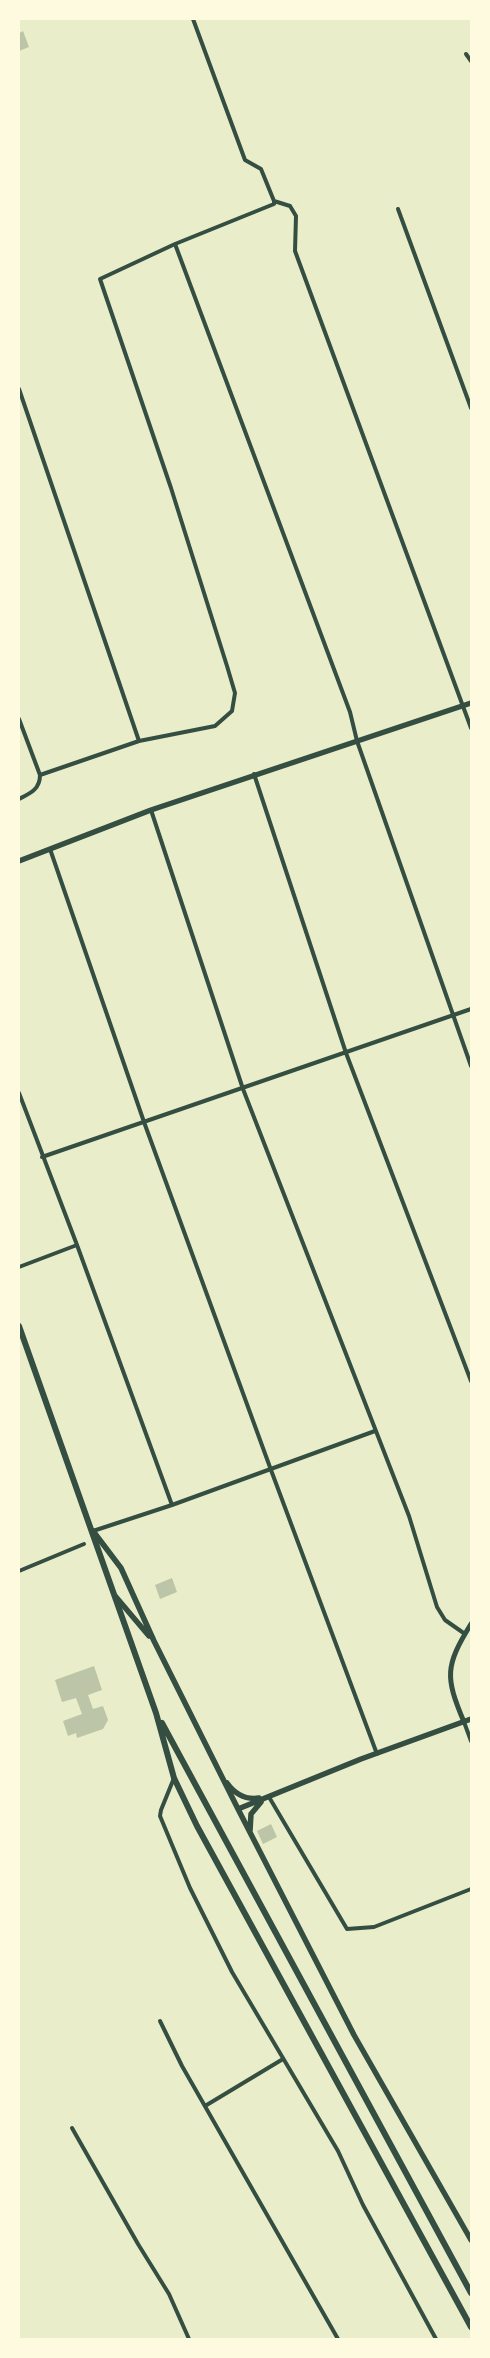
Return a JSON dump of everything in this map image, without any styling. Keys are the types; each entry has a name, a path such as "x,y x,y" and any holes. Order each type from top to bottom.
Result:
{"main road":[{"path":"19,861 151,810 471,703"},
{"path":"19,1326 156,1713 174,1778 218,1866 471,2327"},
{"path":"93,1531 121,1568 154,1641 219,1773 354,2035 471,2240"},
{"path":"112,1592 154,1641"},
{"path":"156,1713 471,2293"},
{"path":"238,1809 471,1719"},
{"path":"219,1773 234,1791 247,1799 269,1797"},
{"path":"252,1839 249,1827 251,1814 257,1805 269,1797"}],"street":[{"path":"193,19 244,160 260,170 274,200 290,206 296,216 295,251 471,728"},
{"path":"466,54 471,61"},
{"path":"40,775 139,741 215,726 232,711 236,693 172,488 100,279 175,244 274,204 274,200"},
{"path":"398,209 471,408"},
{"path":"175,244 350,712 357,741 471,1066"},
{"path":"19,389 139,741"},
{"path":"19,719 40,775 40,782 34,791 19,798"},
{"path":"254,774 346,1053 471,1381"},
{"path":"151,810 243,1089 409,1516 437,1607 444,1620 465,1634"},
{"path":"50,849 144,1122 377,1754"},
{"path":"42,1158 471,1009"},
{"path":"19,1094 77,1245 172,1505"},
{"path":"19,1267 77,1245"},
{"path":"93,1531 271,1470 375,1431"},
{"path":"19,1571 84,1544"},
{"path":"471,1624 455,1653 449,1682 471,1741"},
{"path":"174,1778 161,1810 162,1821 190,1888 213,1934 283,2059 338,2151 363,2205 436,2339"},
{"path":"269,1797 347,1929 374,1927 471,1889"},
{"path":"160,2021 205,2106 338,2339"},
{"path":"205,2106 283,2059"},
{"path":"72,2128 138,2244 169,2294 189,2339"}],"building":[{"path":"23,31 29,47 19,51 19,33"},
{"path":"172,1578 177,1592 160,1599 155,1585"},
{"path":"94,1666 102,1690 88,1695 93,1709 103,1706 108,1720 103,1729 77,1738 76,1733 68,1736 63,1721 82,1714 76,1698 62,1702 55,1680"},
{"path":"271,1824 277,1837 263,1844 257,1831"}]}
